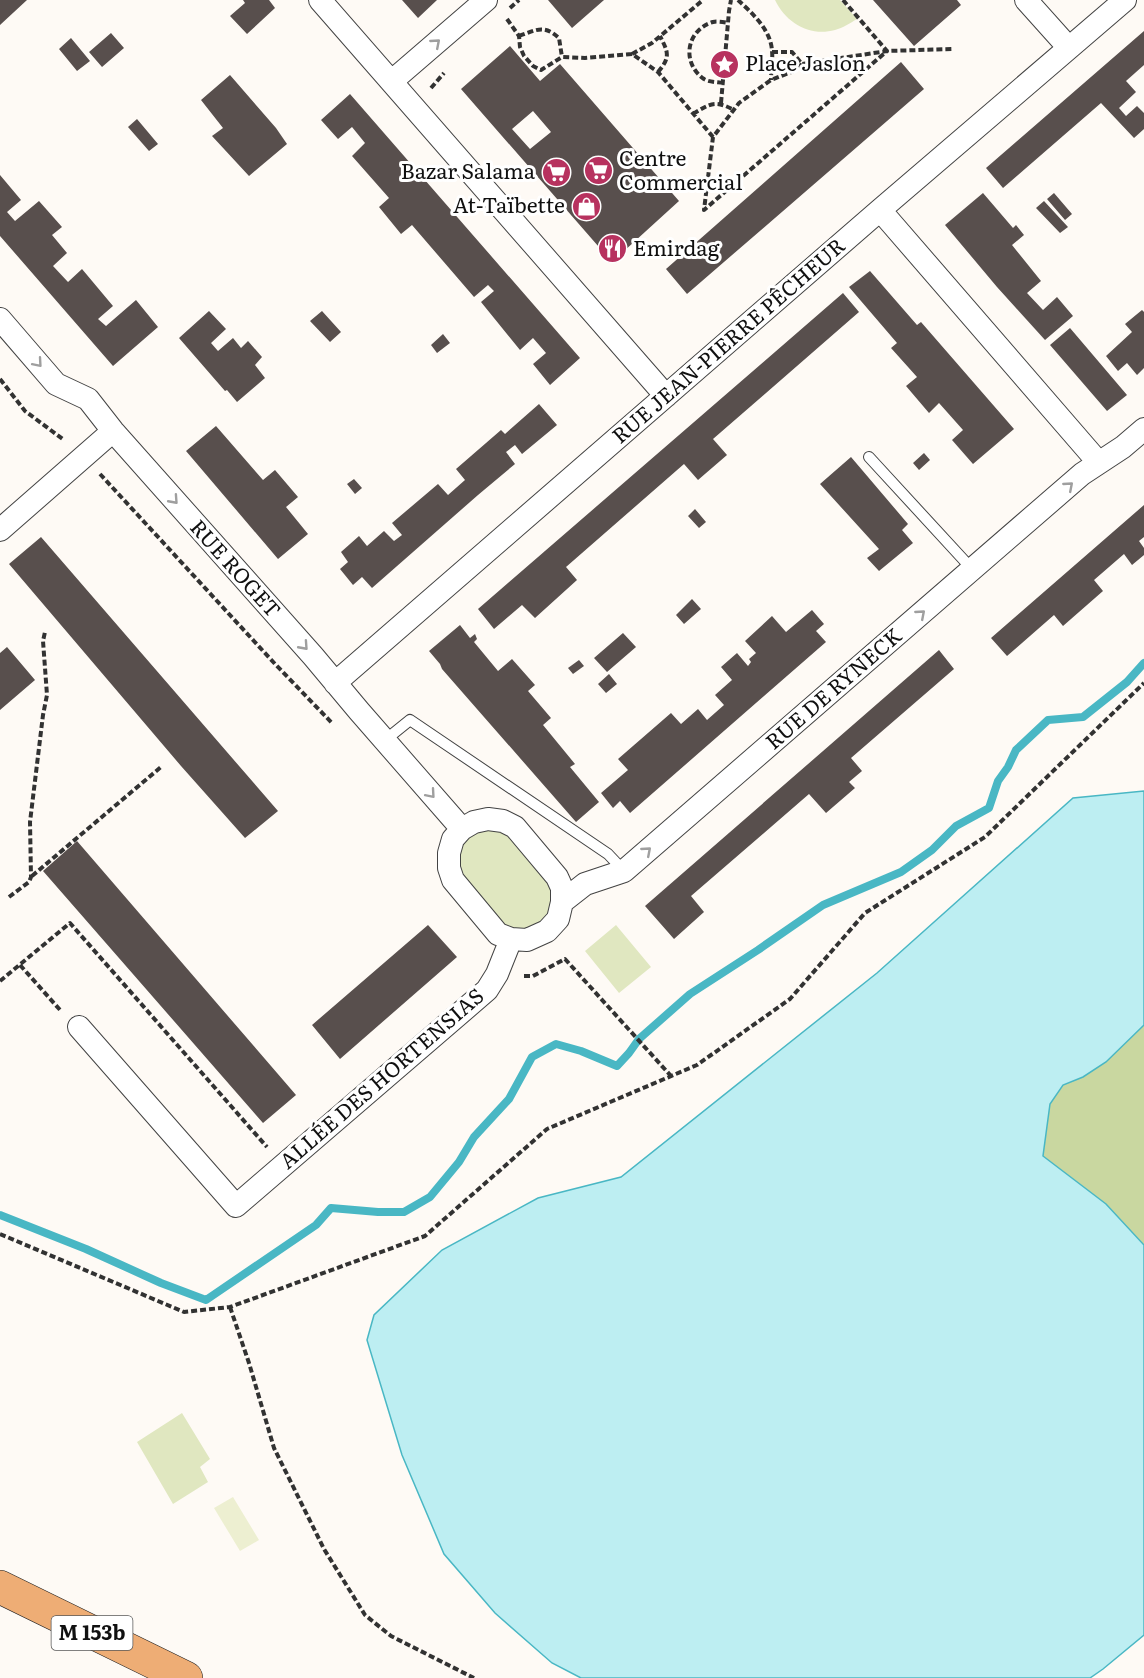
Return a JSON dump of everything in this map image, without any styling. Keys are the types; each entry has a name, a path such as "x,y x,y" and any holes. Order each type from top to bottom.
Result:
{"main road":[{"name":"M 153b","path":"0,1587 186,1678"}],"street":[{"path":"320,0 666,396"},
{"path":"392,81 486,0"},
{"path":"1026,0 1069,48"},
{"name":"RUE JEAN-PIERRE PÊCHEUR","path":"335,683 1125,0"},
{"path":"880,210 1099,463"},
{"name":"RUE ROGET","path":"0,319 56,384 88,399 113,431 462,829"},
{"name":"RUE DE RYNECK","path":"562,902 585,884 624,871 1082,474 1123,447 1144,429"},
{"path":"0,530 113,431"},
{"path":"488,819 503,821 515,827 557,877 562,888 562,902 558,919 547,932 527,940 511,939 498,934 453,880 449,868 449,853 453,839 462,829 474,822 488,819"},
{"name":"ALLÉE DES HORTENSIAS","path":"79,1028 236,1206 487,990 497,974 511,939"}],"lane":[{"path":"869,457 972,569"},
{"path":"384,741 410,720 608,854 624,871"}],"path":[{"path":"507,19 519,36 524,56 533,66 541,70 562,57 585,58 632,54 660,36 703,0"},
{"path":"721,103 731,0"},
{"path":"738,0 758,20 767,34 772,52 771,80"},
{"path":"843,0 887,51"},
{"path":"723,83 705,80 690,62 689,46 692,38 702,28 714,21 728,23"},
{"path":"519,36 543,28 551,31 559,38 562,57"},
{"path":"658,72 668,56 660,36"},
{"path":"887,51 704,210 713,137 739,103 771,80 794,71 802,64 887,51 952,49"},
{"path":"772,52 792,52 802,64"},
{"path":"632,54 658,72 713,137"},
{"path":"693,114 709,104 721,103 734,110"},
{"path":"0,379 25,411 58,434 84,457 338,729"},
{"path":"31,877 30,822 47,694 43,641 45,632"},
{"path":"0,1234 184,1312 230,1307 425,1236 547,1130 697,1065 790,999 865,913 985,837 1144,683"},
{"path":"9,897 161,767"},
{"path":"0,981 70,923 284,1165"},
{"path":"497,974 533,976 565,959 670,1076"},
{"path":"20,965 69,1020 79,1028"},
{"path":"230,1307 274,1448 324,1550 365,1615 391,1636 474,1678"}],"green space":[{"path":"775,0 840,0 857,19 835,30 817,32 808,30 792,21"},
{"path":"492,828 508,835 549,883 553,894 550,913 541,923 524,930 505,926 461,874 457,866 460,846 473,832"},
{"path":"616,925 651,967 619,993 585,951"},
{"path":"1144,1025 1144,1245 1106,1204 1043,1156 1050,1104 1063,1085 1083,1077 1106,1062"},
{"path":"182,1413 210,1459 200,1467 208,1482 173,1504 137,1442"},
{"path":"233,1497 259,1540 240,1551 214,1508"}],"water":[{"path":"1144,791 1144,1025 1106,1062 1083,1077 1063,1085 1050,1104 1043,1156 1106,1204 1144,1245 1144,1635 1090,1678 581,1678 552,1663 495,1613 444,1554 402,1455 367,1340 374,1315 442,1250 538,1198 621,1177 877,973 1073,798"}],"building":[{"path":"0,0 27,0 0,25"},
{"path":"243,0 269,0 275,8 247,34 230,16 245,3"},
{"path":"402,0 437,0 418,18"},
{"path":"548,0 604,0 572,28"},
{"path":"873,0 957,0 961,5 914,46"},
{"path":"1144,31 1144,65 1126,81 1136,92 1119,108 1126,116 1137,106 1144,113 1144,129 1134,138 1101,103 1003,188 986,168"},
{"path":"111,33 124,48 102,67 89,52"},
{"path":"71,38 90,61 77,71 59,49"},
{"path":"510,46 540,81 560,64 679,201 612,262 461,89","holes":["533,111 551,132 530,149 512,129"]},
{"path":"901,62 924,89 687,294 666,269"},
{"path":"230,75 287,144 249,176 212,136 223,128 201,100"},
{"path":"350,94 580,358 550,385 533,364 546,353 533,338 520,350 481,302 494,291 488,285 474,297 412,225 401,234 379,207 389,198 352,156 365,143 352,127 338,139 321,120"},
{"path":"137,119 158,144 149,151 128,127"},
{"path":"0,175 21,200 7,212 15,221 39,201 62,227 52,235 67,253 53,266 68,282 82,269 113,306 98,319 106,326 136,300 158,327 113,366 0,236"},
{"path":"983,193 1013,228 1016,225 1024,235 1012,245 1041,281 1027,293 1043,310 1057,297 1073,316 1045,340 945,225"},
{"path":"1054,193 1072,214 1065,220 1047,199"},
{"path":"1044,201 1068,227 1060,233 1036,208"},
{"path":"870,271 917,325 921,322 1014,429 973,464 952,440 963,430 939,403 929,413 906,386 917,377 891,348 897,343 849,287"},
{"path":"843,293 859,312 713,439 727,455 698,480 684,464 566,567 577,580 535,618 522,605 494,629 478,609"},
{"path":"1142,310 1144,312 1144,368 1137,375 1127,363 1118,371 1106,356 1132,332 1125,324"},
{"path":"209,311 226,329 211,343 218,351 233,338 241,348 248,341 262,357 255,365 265,378 237,402 179,338"},
{"path":"322,311 341,332 330,342 310,321"},
{"path":"1070,328 1127,395 1107,411 1050,345"},
{"path":"443,334 450,343 437,353 431,345"},
{"path":"539,404 557,425 522,454 515,445 506,452 515,464 372,588 362,577 353,585 340,569 348,562 341,552 359,536 367,546 384,531 394,541 402,535 392,523 438,484 448,495 465,480 456,469 501,430 505,434"},
{"path":"216,426 263,480 275,470 298,497 286,507 308,534 278,559 186,451"},
{"path":"924,453 930,460 919,470 913,463"},
{"path":"851,457 908,524 902,530 913,543 879,571 867,558 879,549 820,484"},
{"path":"354,479 362,488 355,494 347,484"},
{"path":"1144,505 1144,537 1139,541 1144,548 1144,555 1132,565 1124,554 1094,580 1103,591 1063,626 1054,615 1007,656 991,638"},
{"path":"695,509 706,522 699,528 688,516"},
{"path":"41,537 278,811 245,838 9,564"},
{"path":"692,599 701,609 684,624 676,615"},
{"path":"812,610 824,624 816,631 826,642 630,813 620,801 613,808 601,793 628,770 618,759 671,713 681,724 698,709 707,720 724,705 715,695 732,680 721,667 737,653 748,666 751,662 749,659 756,653 745,641 772,616 786,632"},
{"path":"460,625 470,638 475,634 477,639 474,642 498,671 512,659 535,685 528,691 551,718 543,725 575,764 570,767 599,802 576,822 442,669 429,651"},
{"path":"623,633 636,647 607,672 594,658"},
{"path":"7,647 35,680 0,710 0,653"},
{"path":"939,650 954,669 851,758 862,771 849,782 855,788 826,813 809,794 691,896 704,912 674,939 645,906"},
{"path":"579,660 584,666 573,674 568,668"},
{"path":"609,674 617,684 606,693 598,684"},
{"path":"77,841 296,1095 263,1123 43,871"},
{"path":"428,925 457,957 340,1059 312,1025"}],"waterway":[{"path":"0,1215 206,1300 316,1225 331,1208 404,1212 430,1197 459,1162 474,1137 509,1099 532,1057 556,1044 581,1051 617,1066 639,1039 690,994 823,905 901,872 932,850 956,826 989,808 998,781 1016,750 1048,720 1083,717 1127,682 1144,663"}],"place":[{"name":"Place Jaslon","path":"724,64"},
{"name":"Centre Commercial","path":"598,171"},
{"name":"Bazar Salama","path":"556,172"},
{"name":"At-Taïbette","path":"586,206"},
{"name":"Emirdag","path":"612,249"}]}
